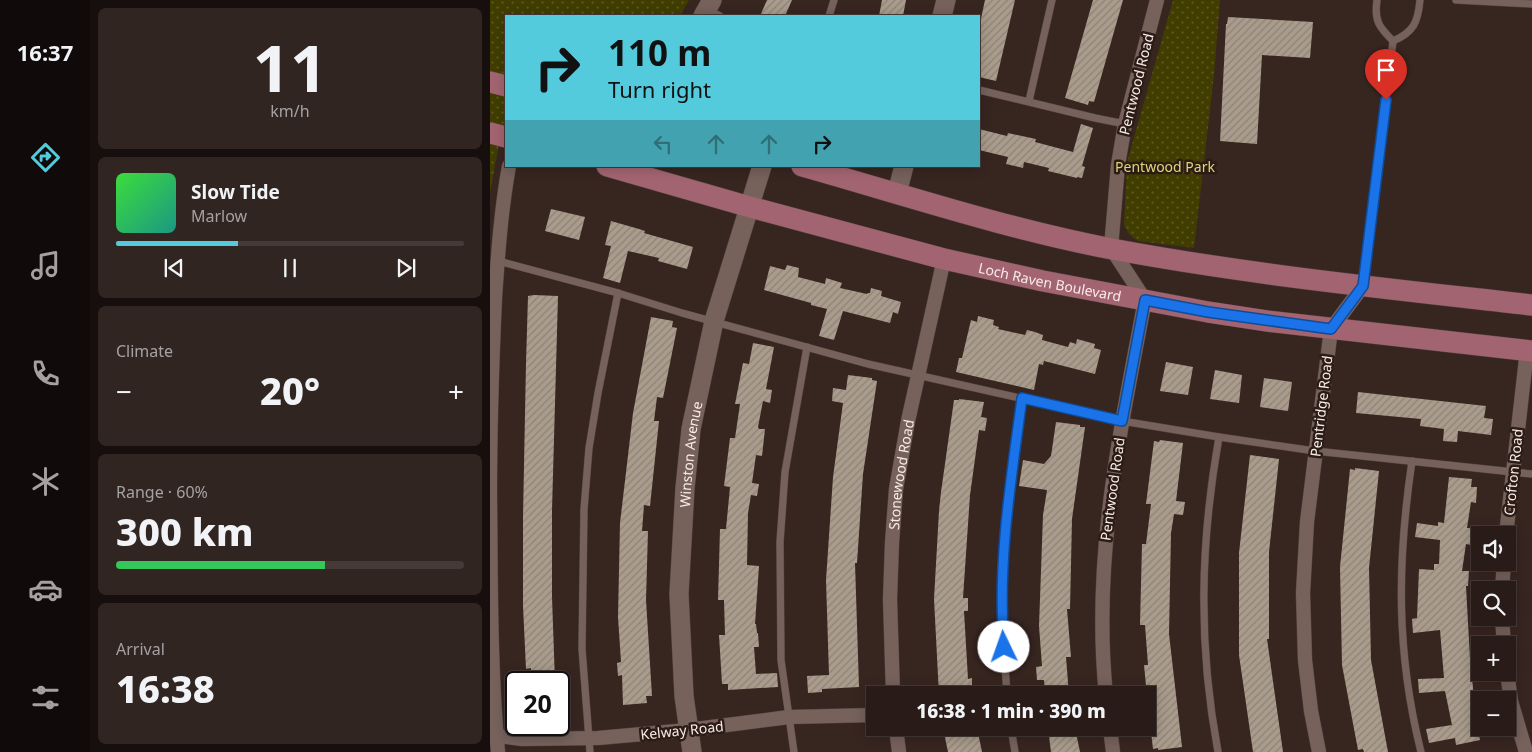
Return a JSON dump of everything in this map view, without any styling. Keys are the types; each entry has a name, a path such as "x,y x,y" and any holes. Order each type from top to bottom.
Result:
{"main road":[{"path":"490,82 505,86"},
{"path":"490,134 505,138"},
{"name":"Loch Raven Boulevard","path":"610,167 944,259 1043,282 1208,312 1331,329 1529,351"},
{"path":"805,167 1046,234 1111,248 1214,267 1326,283 1532,306"}],"street":[{"path":"942,15 946,0"},
{"name":"Pentwood Road","path":"1111,248 1118,165 1125,124 1157,0"},
{"path":"498,752 493,735 490,448 493,337 503,198 508,167"},
{"name":"Winston Avenue","path":"692,752 684,696 680,594 685,488 691,429 714,321 762,167"},
{"path":"896,193 904,167"},
{"path":"1111,248 1145,300"},
{"name":"Stonewood Road","path":"893,686 890,599 896,489 944,259"},
{"name":"Pentridge Road","path":"1318,752 1305,660 1303,593 1307,522 1331,329 1363,286"},
{"name":"Pentwood Road","path":"1106,686 1102,623 1103,572 1107,522 1122,421 1145,300"},
{"name":"Crofton Road","path":"1507,526 1529,351"},
{"path":"1509,681 1526,752"},
{"name":"Kelway Road","path":"493,735 589,745 788,717 866,715"},
{"path":"897,736 899,752"},
{"path":"1111,736 1113,752"}],"lane":[{"path":"829,15 834,0"},
{"path":"1029,102 1052,0"},
{"path":"1377,0 1376,17 1380,28 1393,41 1404,36 1412,29 1418,15 1420,0"},
{"path":"1456,0 1532,4"},
{"name":"Pentridge Road","path":"1363,286 1393,41"},
{"path":"980,90 1125,124"},
{"path":"498,261 868,364 1122,421 1315,451 1532,474"},
{"path":"589,745 582,649 586,483 589,448 598,393 618,293"},
{"path":"794,752 781,660 780,542 786,472 807,346"},
{"path":"1006,686 1002,631 1004,563 1011,478 1022,398"},
{"path":"1218,752 1207,672 1203,568 1207,520 1219,437"},
{"path":"1412,461 1402,548 1400,604 1410,704 1421,752"},
{"path":"1013,736 1015,752"}],"green space":[{"path":"490,0 689,0 681,15 505,15 505,125 498,149 490,193"},
{"name":"Pentwood Park","path":"1173,0 1220,0 1214,75 1194,248 1138,241 1129,234 1124,225 1127,162"}],"building":[{"path":"767,0 792,0 785,15 760,15"},
{"path":"882,0 906,0 903,15 879,15"},
{"path":"985,0 1015,0 996,81 980,77 980,23"},
{"path":"1093,0 1123,0 1094,102 1089,101 1088,105 1065,98"},
{"path":"1228,17 1313,22 1310,58 1262,55 1257,144 1220,141 1226,24"},
{"path":"1081,124 1093,128 1082,166 1085,167 1082,178 1048,171 1049,168 1024,162 1023,168 1006,164 1008,157 980,150 980,129 1007,136 1008,133 1036,139 1035,142 1073,152"},
{"path":"551,209 585,217 579,240 545,231"},
{"path":"611,221 693,247 687,269 658,261 659,258 628,251 620,283 603,278 611,246 605,245"},
{"path":"787,265 799,268 798,277 825,284 826,278 842,283 840,288 867,294 870,293 871,288 882,291 881,296 901,302 898,314 893,312 890,323 843,311 834,340 819,336 827,309 764,290 770,266 785,270"},
{"path":"528,296 558,296 552,510 555,671 531,671 531,668 526,669 523,606 523,518"},
{"path":"978,316 994,320 993,325 999,327 998,329 1025,335 1027,330 1035,332 1043,335 1042,340 1068,347 1070,342 1076,344 1077,339 1095,344 1094,348 1101,350 1095,374 1044,361 1043,365 1039,364 1034,390 956,372 959,358 962,358 971,320 977,322"},
{"path":"651,317 673,321 672,327 677,328 663,398 657,397 654,421 659,421 650,506 644,505 642,531 648,531 646,600 652,696 646,696 647,703 623,705 622,675 618,676 617,663 621,662 618,617 620,523 633,413"},
{"path":"753,343 774,347 766,389 772,390 770,403 763,401 758,427 759,429 765,429 762,456 756,455 752,483 759,484 757,496 751,495 748,513 747,565 759,566 755,624 759,647 754,647 756,674 777,673 778,687 728,690 728,684 722,684 719,635 725,635 724,600 718,600 720,529 726,529 730,487 724,486 730,438 735,438 740,404 735,404 743,363 749,364"},
{"path":"1166,362 1193,367 1188,395 1160,391"},
{"path":"1215,370 1242,375 1239,403 1210,399"},
{"path":"848,375 872,378 872,380 877,381 863,474 857,563 855,563 859,687 822,689 822,692 808,693 807,676 829,675 826,580 833,477 843,403 832,401 833,388 846,390"},
{"path":"1264,378 1292,382 1288,411 1260,407"},
{"path":"1358,392 1486,406 1484,418 1493,419 1491,435 1458,431 1457,442 1443,441 1444,429 1420,426 1421,419 1356,413"},
{"path":"954,400 984,402 981,417 987,418 985,431 979,430 970,495 963,598 968,598 968,611 964,611 968,679 972,678 972,686 939,686 934,599 939,511"},
{"path":"1056,422 1085,427 1072,519 1070,609 1067,609 1071,657 1066,657 1068,686 1044,686 1044,680 1037,680 1036,667 1042,666 1039,626 1043,515 1047,490 1019,486 1023,460 1044,464 1051,456"},
{"path":"1160,440 1183,443 1176,501 1185,502 1183,515 1174,514 1171,533 1169,634 1182,747 1158,750 1158,748 1153,749 1151,736 1156,736 1156,686 1146,686 1144,665 1148,665 1145,625 1140,625 1142,544 1146,544 1151,504 1146,504 1154,441 1159,442"},
{"path":"1250,455 1279,459 1269,552 1269,639 1267,639 1283,752 1253,752 1239,655 1239,553"},
{"path":"1355,468 1379,471 1369,568 1371,660 1388,752 1364,752 1363,749 1358,750 1342,665 1340,567 1350,469 1355,470"},
{"path":"1449,477 1472,479 1471,487 1477,487 1476,503 1471,502 1467,528 1471,528 1471,545 1466,544 1462,571 1469,571 1468,586 1466,586 1471,681 1473,691 1471,691 1471,736 1479,736 1480,740 1456,745 1455,738 1429,743 1426,729 1452,725 1445,691 1419,693 1418,679 1444,678 1440,630 1413,633 1412,619 1417,618 1419,569 1434,570 1434,564 1439,564 1440,540 1415,537 1417,523 1438,526 1438,522 1444,523"},
{"path":"945,736 979,736 982,752 948,752"},
{"path":"1049,736 1077,736 1080,752 1051,752"}],"route":[{"path":"1004,647 1002,631 1004,563 1011,478 1022,398 1122,421 1145,300 1208,312 1331,329 1363,286 1386,100"}]}
